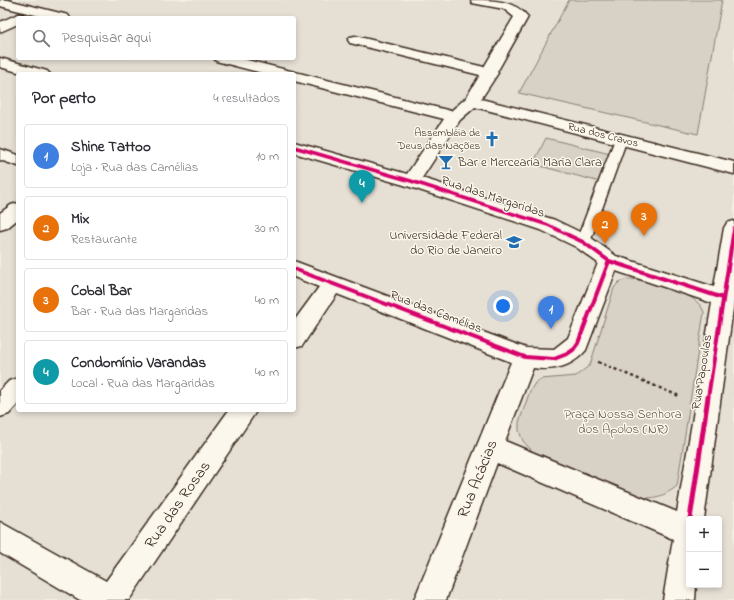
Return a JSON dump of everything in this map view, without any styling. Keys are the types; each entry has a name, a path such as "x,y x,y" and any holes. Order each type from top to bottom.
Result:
{"street":[{"path":"411,181 454,117 472,101 490,73 521,17 519,13 511,9 477,0"},
{"path":"0,2 56,16"},
{"path":"22,16 32,10"},
{"path":"0,28 16,19"},
{"path":"355,40 490,73"},
{"path":"229,60 276,72"},
{"path":"0,62 35,72"},
{"path":"296,77 454,117"},
{"name":"Rua dos Cravos","path":"472,101 734,168"},
{"name":"Rua das Margaridas","path":"296,148 411,181 548,225 583,242 609,261 723,298"},
{"path":"0,154 16,160"},
{"path":"0,223 16,211"},
{"name":"Rua Papoulas","path":"690,516 734,228"},
{"path":"572,352 578,343 609,261"},
{"name":"Rua das Camélias","path":"296,270 525,357 545,360 558,358 572,352"},
{"path":"296,336 332,284"},
{"name":"Rua Acácias","path":"430,600 491,448 525,357"},
{"path":"0,406 16,390"},
{"name":"Rua das Rosas","path":"110,600 243,412"},
{"path":"491,448 686,530"},
{"path":"0,537 110,600"},
{"path":"679,600 686,552"}],"lane":[{"path":"583,242 621,139"}],"path":[{"path":"572,352 706,408"}],"shaded area":[{"name":"Universidade Federal do Rio de Janeiro","path":"0,0 734,0 734,600 0,600"}],"green space":[{"path":"569,0 722,0 698,134 519,93"},
{"path":"546,138 610,154 600,182 533,164"},
{"name":"Praça Nossa Senhora dos Apolos (NR)","path":"627,279 646,281 682,292 700,305 704,312 677,486 665,494 654,497 644,498 532,451 523,441 519,431 519,422 530,391 535,383 541,379 576,376 590,365 614,288 619,282"}],"cycle path":[{"path":"296,148 411,181 548,225 583,242 609,261 723,298"},
{"path":"690,516 734,228"},
{"path":"296,270 525,357 548,360 567,354 573,350 578,343 609,261"}],"place":[{"name":"Assembléia de Deus das Nações","path":"492,139"},
{"name":"Bar e Mercearia Maria Clara","path":"446,162"},
{"name":"Condomínio Varandas","path":"362,203"},
{"name":"Cobal Bar","path":"644,236"},
{"name":"Universidade Federal do Rio de Janeiro","path":"514,242"},
{"name":"Mix","path":"605,244"},
{"name":"Shine Tattoo","path":"551,329"}]}
